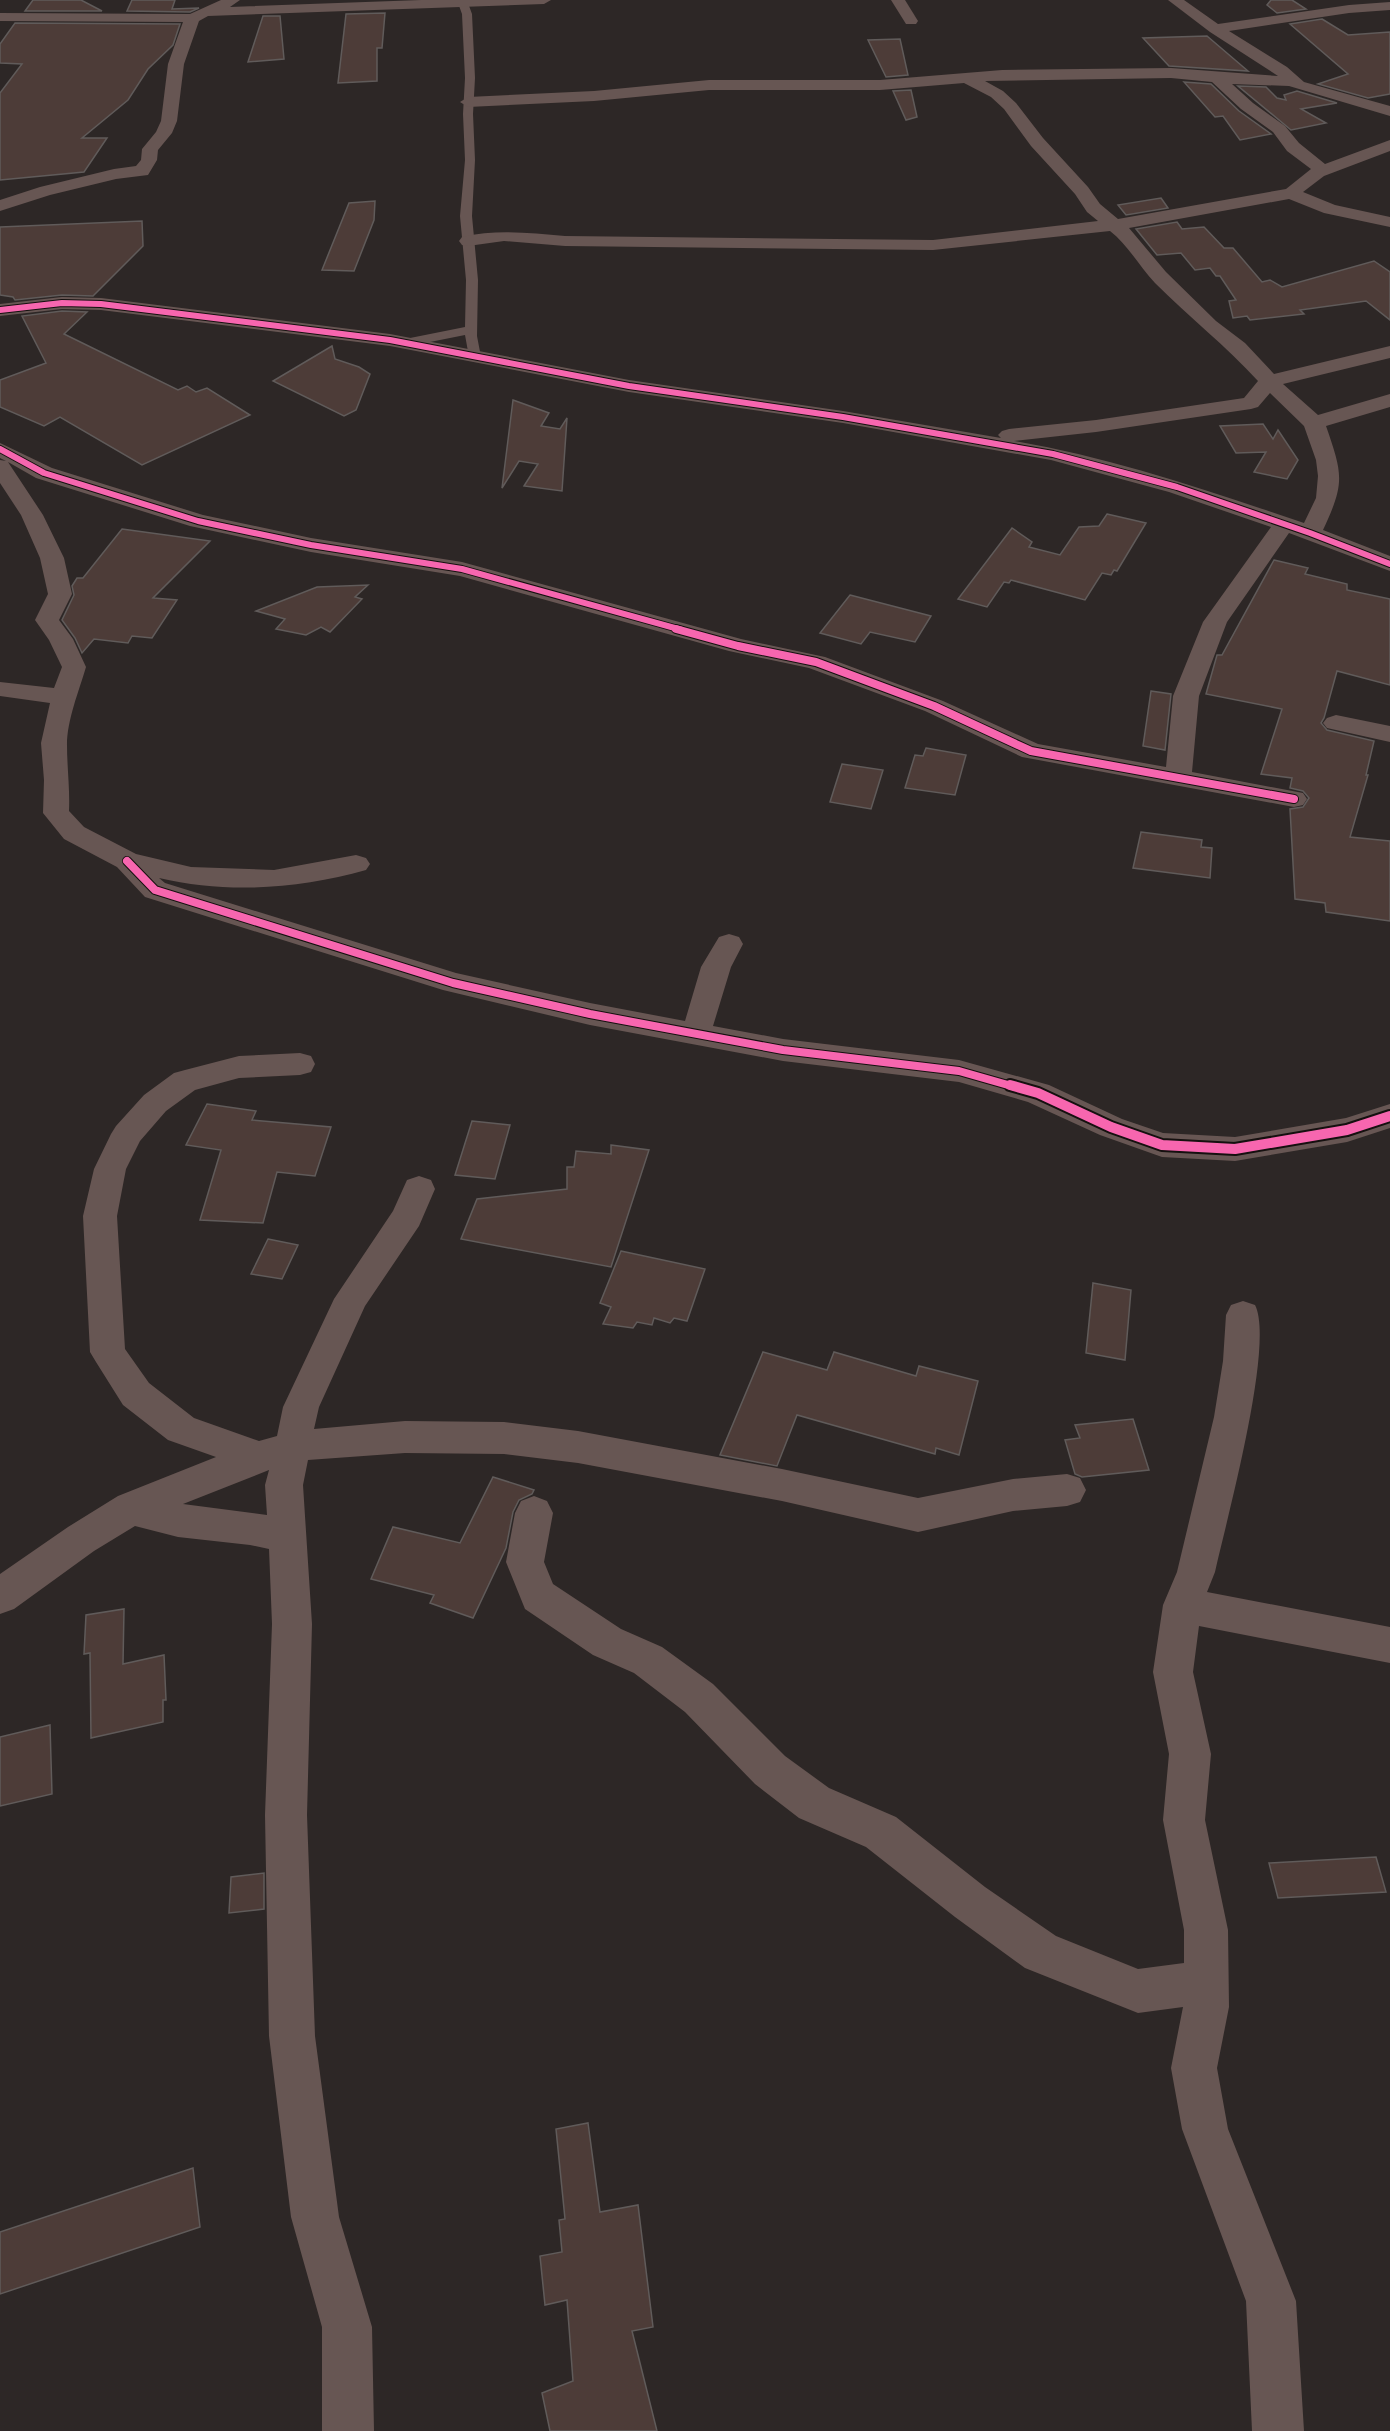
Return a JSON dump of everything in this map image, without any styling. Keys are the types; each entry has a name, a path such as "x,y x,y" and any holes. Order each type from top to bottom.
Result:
{"street":[{"path":"0,206 46,191 93,182 114,174 142,171 149,159 150,149 164,133 169,121 176,64 197,15 233,0"},
{"path":"0,17 37,19 197,15 544,0"},
{"path":"898,0 911,21"},
{"path":"1175,0 1215,29 1281,70 1298,85 1390,111"},
{"path":"1215,29 1349,9 1390,6"},
{"path":"468,102 594,96 709,85 880,85 967,78 1171,73 1293,81"},
{"path":"1216,77 1247,106 1279,129 1293,147 1322,170"},
{"path":"967,78 997,94 1010,106 1037,142 1082,191 1093,208 1124,233 1159,276 1209,325 1238,347 1287,400 1314,423 1327,460 1329,476 1327,498 1310,533"},
{"path":"468,241 504,236 576,241 933,245 1114,225 1291,193 1322,170 1390,145"},
{"path":"1291,193 1330,209 1390,222"},
{"path":"0,310 63,303 101,304 405,343 629,386 843,417 1089,463 1177,488 1310,533 1390,564"},
{"path":"966,440 1096,426 1251,403 1269,381 1390,352"},
{"path":"1314,423 1390,400"},
{"path":"0,449 44,473 198,521 311,545 462,569 738,646 816,662 934,706 1031,751 1294,799"},
{"path":"0,466 32,515 52,558 60,594 47,620 61,639 74,668 64,697 54,742 57,780 56,813 74,833 127,861 191,876 274,879 356,864"},
{"path":"1178,779 1186,696 1215,622 1284,524"},
{"path":"0,689 64,697"},
{"path":"1336,723 1390,734"},
{"path":"127,861 155,890 442,980 590,1014 783,1050 959,1071 1038,1093 1111,1127 1162,1144 1235,1149 1347,1130 1390,1116"},
{"path":"696,1034 716,967 729,944"},
{"path":"276,1451 181,1429 136,1394 108,1352 100,1216 114,1160 127,1134 155,1103 185,1081 239,1067 300,1064"},
{"path":"348,2431 347,2327 315,2217 292,2036 286,1815 292,1624 284,1485 276,1451 302,1407 351,1299 406,1217 419,1190"},
{"path":"1243,1315 1241,1361 1232,1417 1196,1572 1182,1605 1173,1672 1190,1754 1184,1820 1206,1930 1206,2007 1194,2068 1205,2129 1271,2301 1278,2431"},
{"path":"0,1596 81,1539 131,1508 276,1451 405,1437 504,1438 578,1447 782,1485 918,1515 1013,1495 1067,1490"},
{"path":"131,1508 178,1520 250,1528 288,1536"},
{"path":"534,1513 525,1562 539,1596 607,1642 648,1660 699,1698 770,1770 814,1803 881,1832 970,1902 1041,1952 1138,1991 1206,1982"},
{"path":"1182,1605 1390,1645"}],"lane":[{"path":"463,3 467,14 470,78 468,102 470,160 466,216 474,357"},
{"path":"405,343 471,330"}],"building":[{"path":"33,0 81,0 102,11 25,11"},
{"path":"132,0 175,0 172,9 199,8 190,12 127,11"},
{"path":"1271,0 1292,0 1306,9 1277,13 1267,5"},
{"path":"385,13 382,48 377,48 377,81 338,83 346,14"},
{"path":"263,16 280,16 284,59 248,62"},
{"path":"1322,19 1348,35 1390,32 1390,94 1368,98 1318,84 1348,74 1290,24"},
{"path":"15,23 180,24 173,45 148,69 128,100 82,138 107,138 84,172 0,180 0,93 22,64 0,63 0,44"},
{"path":"1207,36 1248,71 1169,66 1143,38"},
{"path":"900,39 908,75 886,77 868,40"},
{"path":"1184,82 1211,84 1239,111 1271,134 1240,140 1223,116 1215,117"},
{"path":"1238,86 1266,87 1277,98 1286,100 1284,95 1297,91 1337,103 1301,109 1326,123 1291,130"},
{"path":"911,90 917,117 906,120 893,91"},
{"path":"1161,198 1168,208 1126,215 1118,205"},
{"path":"375,201 374,220 354,271 322,270 349,203"},
{"path":"142,221 143,246 93,296 62,295 15,300 13,297 0,295 0,227"},
{"path":"1177,222 1182,229 1204,227 1224,248 1233,248 1262,282 1270,280 1282,287 1374,261 1390,272 1390,320 1366,301 1300,310 1304,314 1250,320 1247,316 1233,318 1229,301 1236,300 1220,276 1216,276 1210,268 1195,270 1181,253 1157,255 1136,229"},
{"path":"62,311 87,312 64,334 178,390 187,386 196,392 207,388 250,415 142,465 60,417 44,426 0,407 0,380 46,363 22,316"},
{"path":"332,346 335,359 359,367 370,374 356,410 344,416 273,381"},
{"path":"513,400 549,413 541,426 560,429 567,418 562,491 524,486 538,464 519,461 502,488"},
{"path":"1263,424 1273,439 1278,430 1298,460 1287,479 1254,472 1266,452 1236,453 1220,426"},
{"path":"1107,514 1146,523 1117,571 1114,570 1111,575 1102,573 1085,600 1011,580 1009,583 1004,582 987,607 958,599 1012,528 1032,542 1029,547 1060,555 1079,527 1099,526"},
{"path":"122,529 210,541 153,598 177,600 152,638 132,636 128,643 94,639 82,653 62,620 74,595 72,586 77,578 83,578"},
{"path":"1274,560 1308,568 1305,574 1347,584 1347,590 1390,599 1390,685 1337,671 1321,723 1327,730 1374,741 1366,775 1368,775 1350,837 1390,841 1390,921 1326,912 1325,903 1295,899 1290,809 1303,807 1309,798 1303,791 1290,788 1292,778 1261,774 1282,709 1206,694 1217,655 1222,655"},
{"path":"368,585 355,597 362,599 330,632 321,627 306,635 276,629 285,619 256,611 317,587"},
{"path":"850,595 931,616 915,642 870,632 861,644 820,633"},
{"path":"1151,691 1171,694 1165,750 1143,746"},
{"path":"926,748 966,755 955,795 905,788 915,755 923,756"},
{"path":"842,764 883,770 871,809 830,802"},
{"path":"1141,832 1202,840 1201,847 1212,848 1210,878 1133,868"},
{"path":"207,1104 256,1111 252,1120 331,1127 315,1176 277,1172 263,1223 200,1220 221,1150 186,1145"},
{"path":"472,1121 510,1125 495,1179 455,1175"},
{"path":"611,1145 649,1150 611,1267 461,1239 477,1199 567,1189 567,1167 574,1167 576,1151 611,1154"},
{"path":"268,1239 298,1245 282,1279 251,1274"},
{"path":"621,1251 705,1269 687,1321 674,1318 670,1323 654,1318 652,1325 637,1322 633,1328 603,1324 611,1307 600,1303"},
{"path":"1093,1283 1131,1290 1125,1360 1086,1353"},
{"path":"763,1352 827,1370 834,1352 916,1376 919,1366 978,1381 959,1455 936,1448 935,1454 797,1415 777,1466 720,1455"},
{"path":"1133,1419 1149,1470 1082,1477 1075,1474 1065,1440 1080,1438 1075,1425"},
{"path":"493,1477 534,1490 532,1494 519,1500 513,1512 506,1548 473,1618 430,1603 434,1595 371,1579 393,1527 460,1543"},
{"path":"124,1609 123,1664 164,1655 166,1700 163,1700 163,1722 91,1738 90,1653 84,1654 86,1615"},
{"path":"50,1725 52,1794 0,1806 0,1737"},
{"path":"1376,1857 1386,1892 1278,1898 1269,1863"},
{"path":"264,1873 264,1909 229,1913 231,1877"},
{"path":"588,2123 600,2212 638,2205 653,2327 632,2331 657,2431 550,2431 542,2393 573,2381 567,2300 545,2305 540,2256 562,2252 559,2220 565,2219 556,2129"},
{"path":"193,2168 200,2227 0,2294 0,2232"}],"cycle path":[{"path":"0,310 62,303 101,304 390,340 629,386 843,417 1053,454 1177,487 1310,533 1390,564"},
{"path":"0,449 44,473 198,521 311,545 462,569 738,646 816,662 934,706 1031,751 1294,799"},
{"path":"127,861 155,890 453,983 590,1014 783,1050 959,1071 1038,1093 1111,1127 1162,1145 1235,1149 1347,1130 1390,1116"}]}
